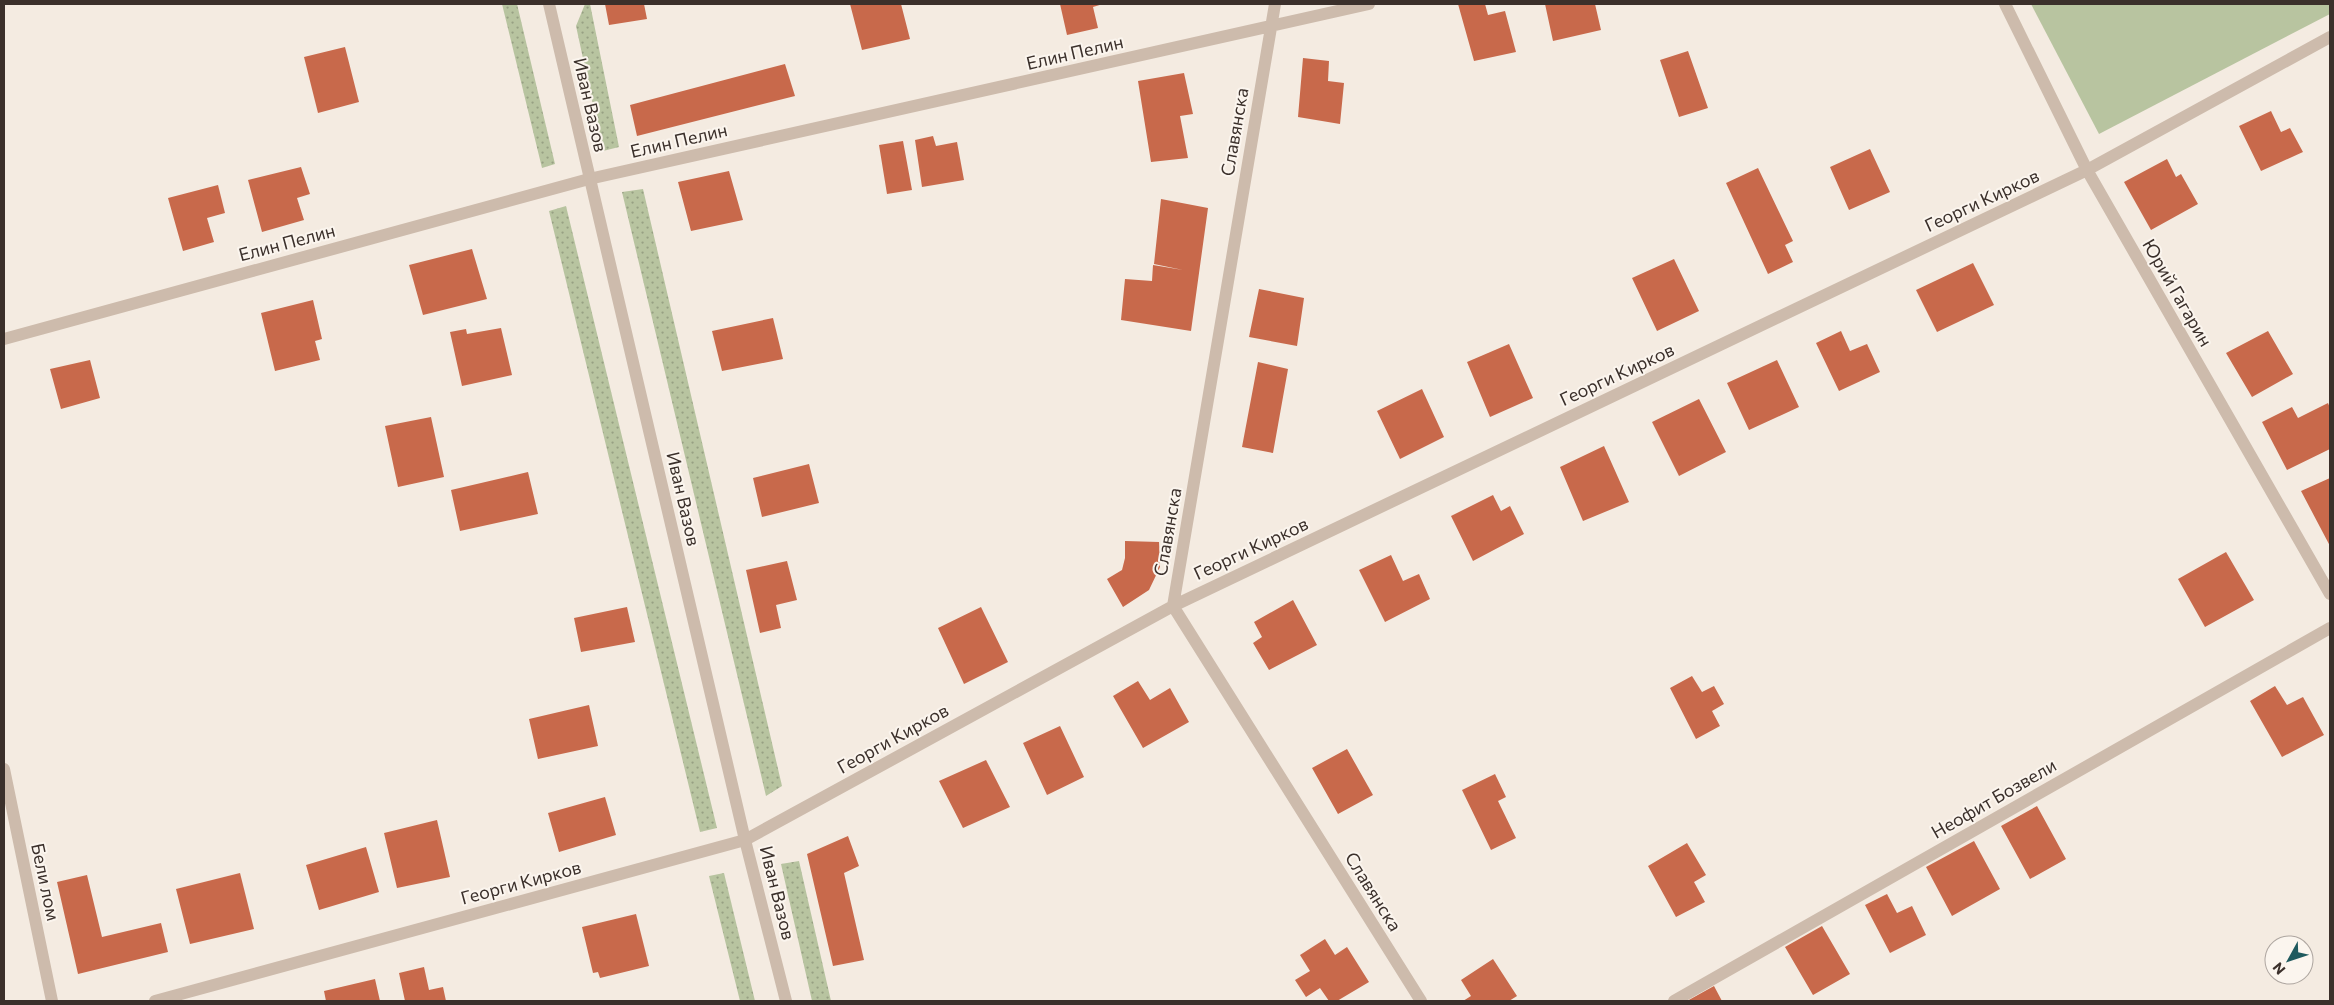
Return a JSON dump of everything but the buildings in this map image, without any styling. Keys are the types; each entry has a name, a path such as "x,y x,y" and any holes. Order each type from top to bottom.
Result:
{"street":[{"name":"Иван Вазов","path":"549,4 745,840 786,1001"},
{"name":"Славянска","path":"1274,4 1173,606 1421,1001"},
{"name":"Елин Пелин","path":"4,339 590,179 1270,28 1369,4"},
{"name":"Юрий Гагарин","path":"2005,4 2087,170 2330,594"},
{"name":"Георги Кирков","path":"155,1001 745,840 1173,606 2087,170 2330,37"},
{"name":"Неофит Бозвели","path":"1674,1001 2330,628"},
{"name":"Бели лом","path":"4,769 52,1001"}],"green space":[{"path":"502,4 517,4 555,164 542,168"},
{"path":"585,4 590,4 619,147 603,151 576,26"},
{"path":"2031,4 2330,4 2330,14 2099,134"},
{"path":"643,189 782,786 766,796 622,192"},
{"path":"566,206 717,828 700,832 549,211"},
{"path":"799,861 831,1001 812,1001 781,864"},
{"path":"724,873 755,1001 740,1001 709,876"}]}
